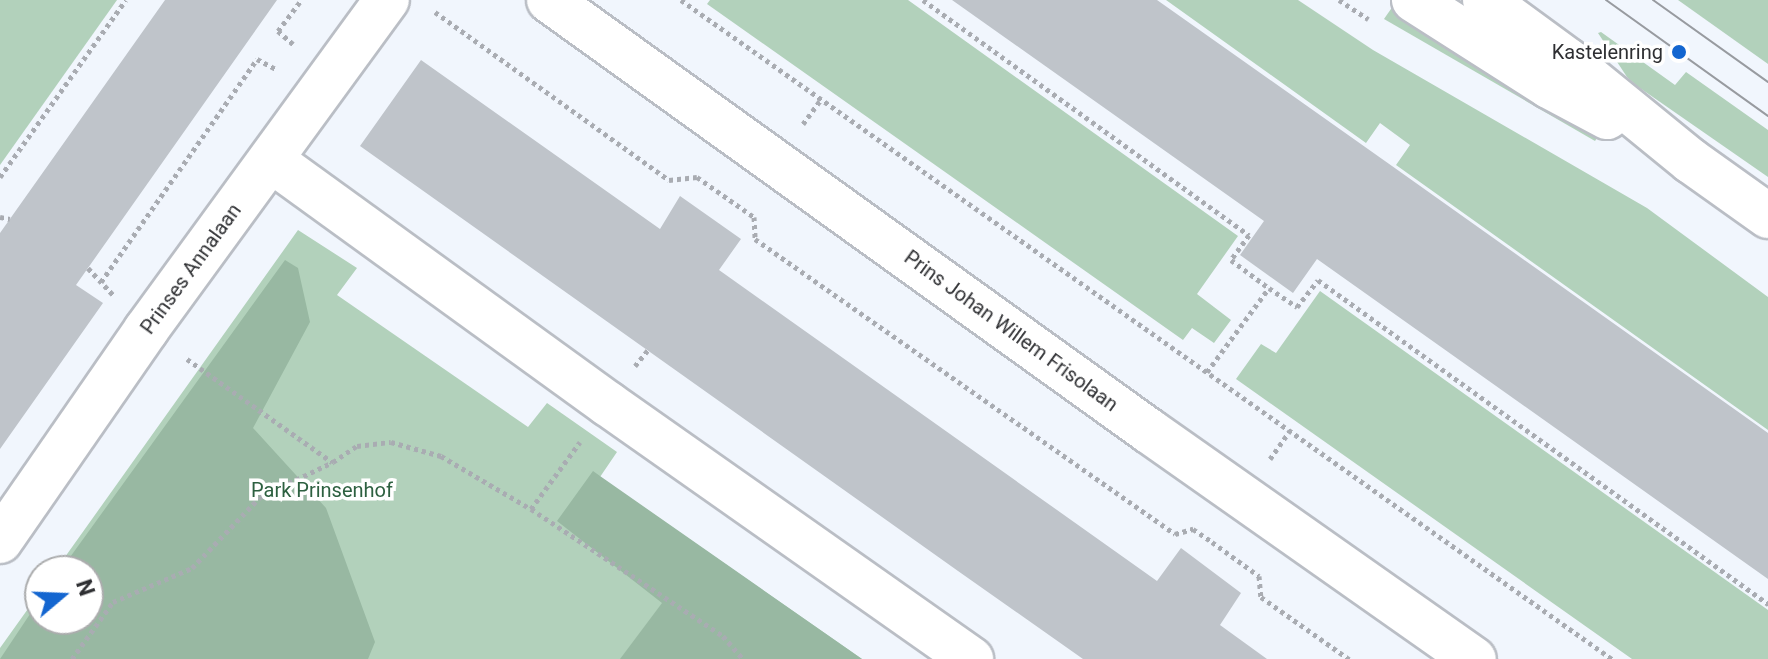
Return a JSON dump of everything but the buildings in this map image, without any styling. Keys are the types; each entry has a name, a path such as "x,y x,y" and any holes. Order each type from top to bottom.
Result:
{"street":[{"name":"Prinses Annalaan","path":"0,541 146,330 387,0"},
{"name":"Prins Johan Willem Frisolaan","path":"549,0 1149,431 1474,659"},
{"path":"1414,0 1549,86 1691,161"},
{"path":"1485,0 1567,60 1691,161 1768,216"},
{"path":"271,160 608,404 971,659"}],"path":[{"path":"0,177 126,0"},
{"path":"288,52 294,43 278,31 301,0"},
{"path":"681,0 1612,659"},
{"path":"923,0 1249,235 1231,260 1269,288 1297,307 1318,280 1768,604"},
{"path":"430,9 669,180 697,177 754,217 755,239 1175,534 1193,529 1212,542 1259,576 1261,597 1349,659"},
{"path":"101,282 257,59 275,70 281,61"},
{"path":"0,217 10,219"},
{"path":"1207,372 1269,288"},
{"path":"146,330 333,462"},
{"path":"72,659 113,602 192,568 260,497 333,462 357,446 391,442 441,456 531,509 723,636 743,659"}],"green space":[{"path":"0,0 117,0 0,165"},
{"path":"710,0 908,0 1238,236 1197,294 1231,320 1214,343 1192,328 1183,340 707,4"},
{"path":"1166,0 1298,0 1373,50 1647,208 1768,297 1768,430 1396,165 1410,145 1380,123 1366,143"},
{"path":"1678,0 1768,0 1768,64"},
{"path":"1393,6 1599,135 1595,141 1384,19"},
{"path":"1601,32 1675,85 1686,72 1768,130 1768,177 1637,86 1627,77 1598,33"},
{"name":"Park Prinsenhof","path":"298,230 357,268 337,295 528,427 547,403 617,452 600,477 862,659 0,659 0,648 24,614 24,635 104,635 104,555 66,555"},
{"path":"285,260 298,268 310,322 253,428 326,508 375,642 368,659 0,659 24,623 24,635 104,635 104,555 72,555"},
{"path":"1320,291 1768,610 1768,659 1632,659 1236,379 1261,344 1276,353"},
{"path":"593,471 862,659 620,659 662,603 557,521"}],"tram line":[{"path":"1606,0 1768,116"},
{"path":"1653,0 1768,82"}],"place":[{"name":"Kastelenring","path":"1679,52"}]}
